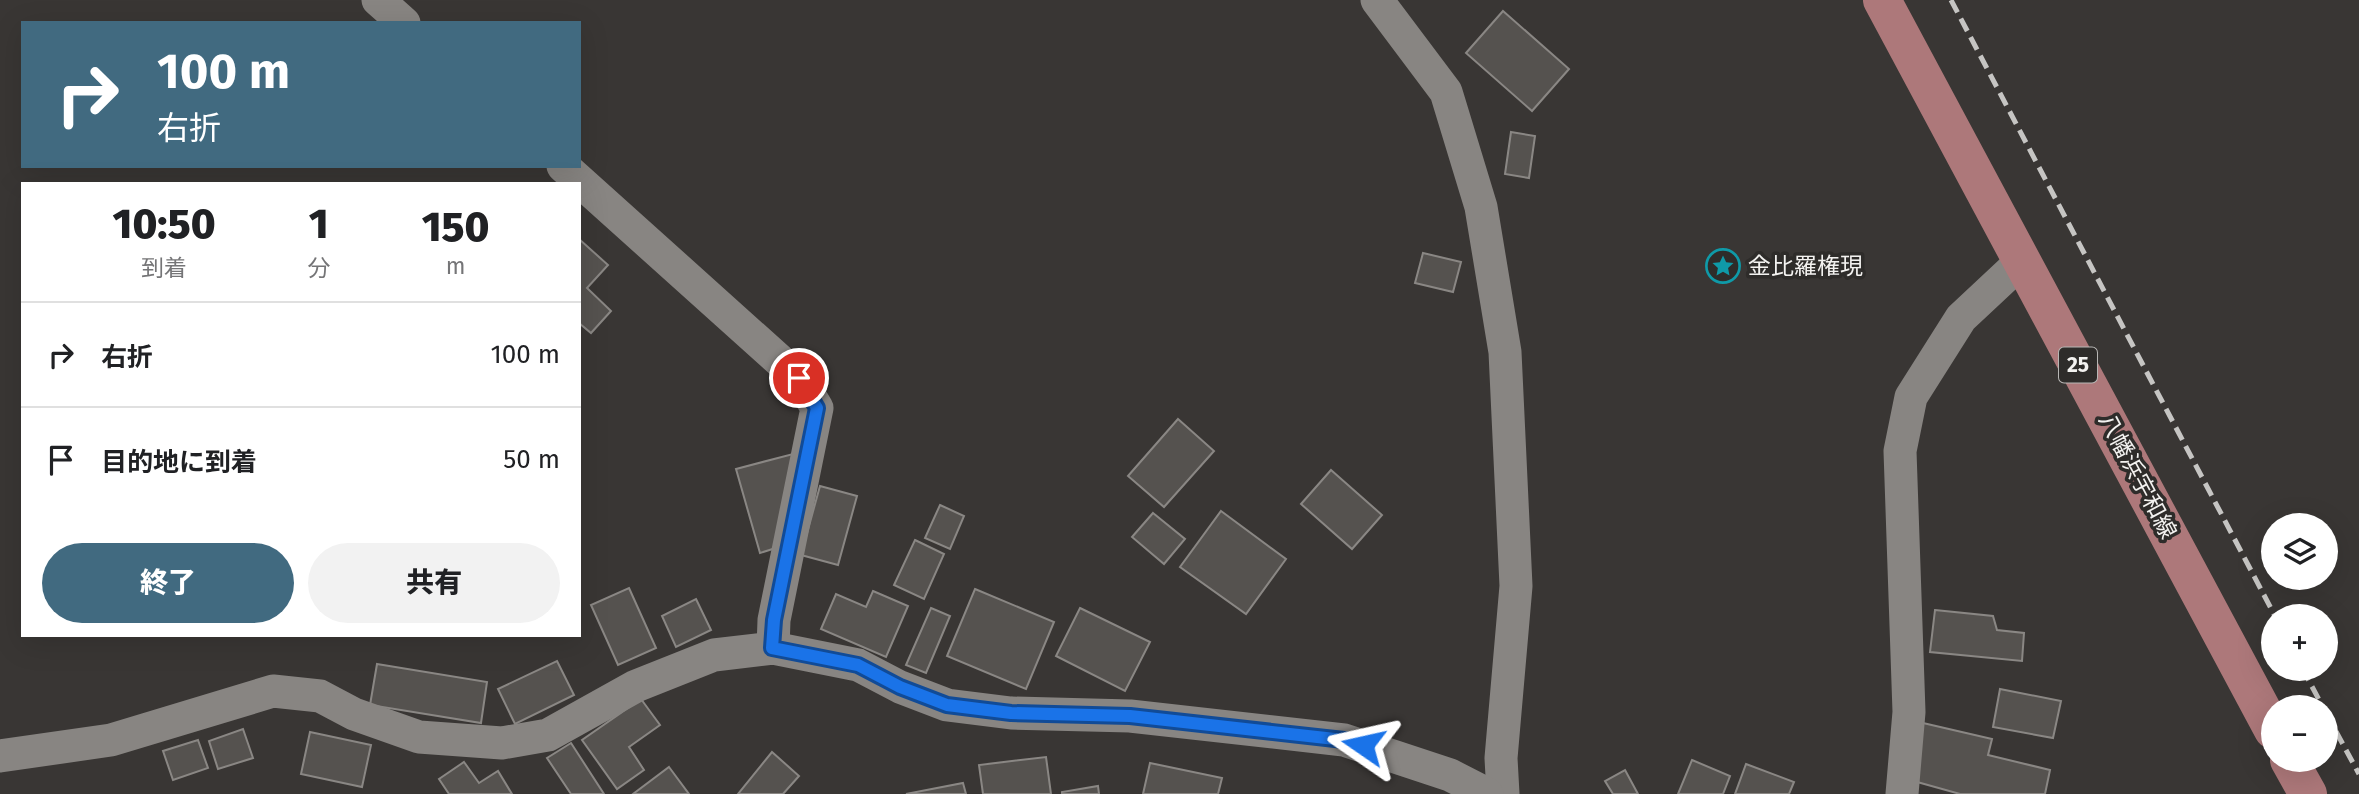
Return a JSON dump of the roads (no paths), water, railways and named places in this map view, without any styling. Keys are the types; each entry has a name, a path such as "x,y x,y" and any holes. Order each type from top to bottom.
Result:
{"main road":[{"name":"八幡浜宇和線","path":"1882,0 2261,708"},
{"path":"2296,772 2308,794"}],"street":[{"path":"379,0 402,21"},
{"path":"1377,0 1446,92 1481,207 1505,352 1516,586 1501,758 1503,794"},
{"path":"565,168 581,182"},
{"path":"581,182 799,378 817,408 774,620 772,648"},
{"path":"1902,794 1909,712 1900,451 1911,397 1961,318 2022,261"},
{"path":"0,756 111,740 273,691 320,696 354,714 419,737 502,743 548,735 636,686 714,655 772,648 858,665 900,687 947,705 1011,713 1130,716 1344,740 1450,775 1487,794"}],"railway":[{"path":"1951,0 2269,604"},
{"path":"2309,681 2317,695"},
{"path":"2338,735 2359,774"}],"place":[{"name":"金比羅権現","path":"1723,266"}]}
